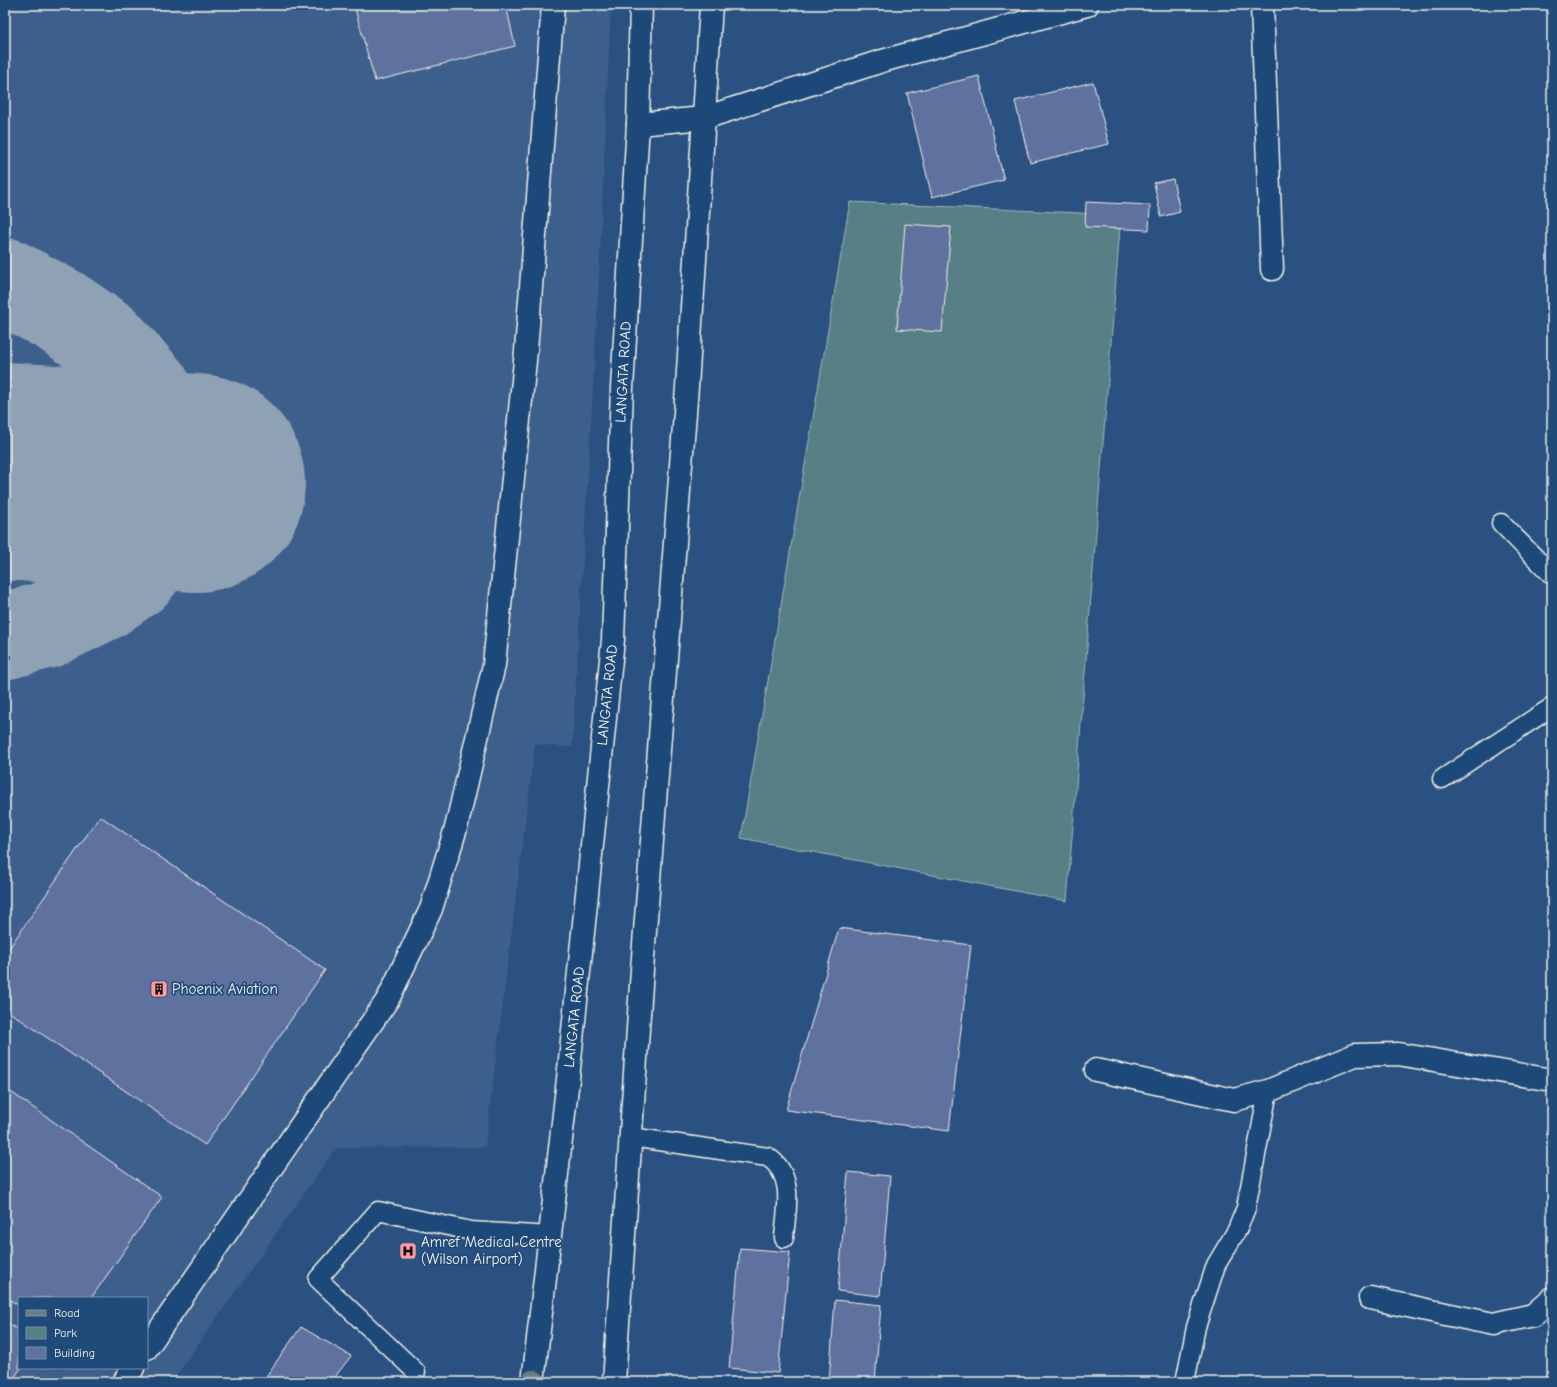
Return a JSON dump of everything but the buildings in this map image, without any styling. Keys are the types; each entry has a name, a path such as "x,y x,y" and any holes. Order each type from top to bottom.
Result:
{"street":[{"path":"148,1347 388,1000 431,909 456,828 494,665 526,351 554,5"},
{"name":"LANGATA ROAD","path":"534,1382 613,640 622,388 638,124 641,5"},
{"path":"614,1382 642,970 687,387 711,5"},
{"path":"638,124 704,118 882,61 1055,10 1088,5"},
{"path":"1262,5 1272,269"},
{"path":"1096,1070 1234,1100 1268,1091 1355,1055 1398,1054 1552,1080"},
{"path":"1370,1298 1493,1324 1533,1314 1552,1298"},
{"path":"124,1382 132,1369"}],"lane":[{"path":"1501,523 1552,575"},
{"path":"1442,779 1552,707"},
{"path":"1185,1382 1196,1327 1216,1265 1237,1230 1246,1208 1268,1091"},
{"path":"631,1137 768,1157 782,1172 788,1188 784,1238"},
{"path":"416,1372 318,1279 378,1210 471,1231 550,1236"}],"shaded area":[{"path":"5,5 611,5 598,301 572,748 535,744 485,1147 336,1148 172,1382 5,1382"}],"green space":[{"path":"850,202 1121,215 1067,901 741,838"}],"taxiway":[{"path":"5,281 59,310 106,342 148,390 170,428"},
{"path":"5,636 46,625 101,598 134,575 152,553"}],"runway":[{"path":"5,471 196,483"}],"place":[{"name":"Phoenix Aviation","path":"159,989"},
{"name":"Amref Medical Centre (Wilson Airport)","path":"408,1251"}]}
